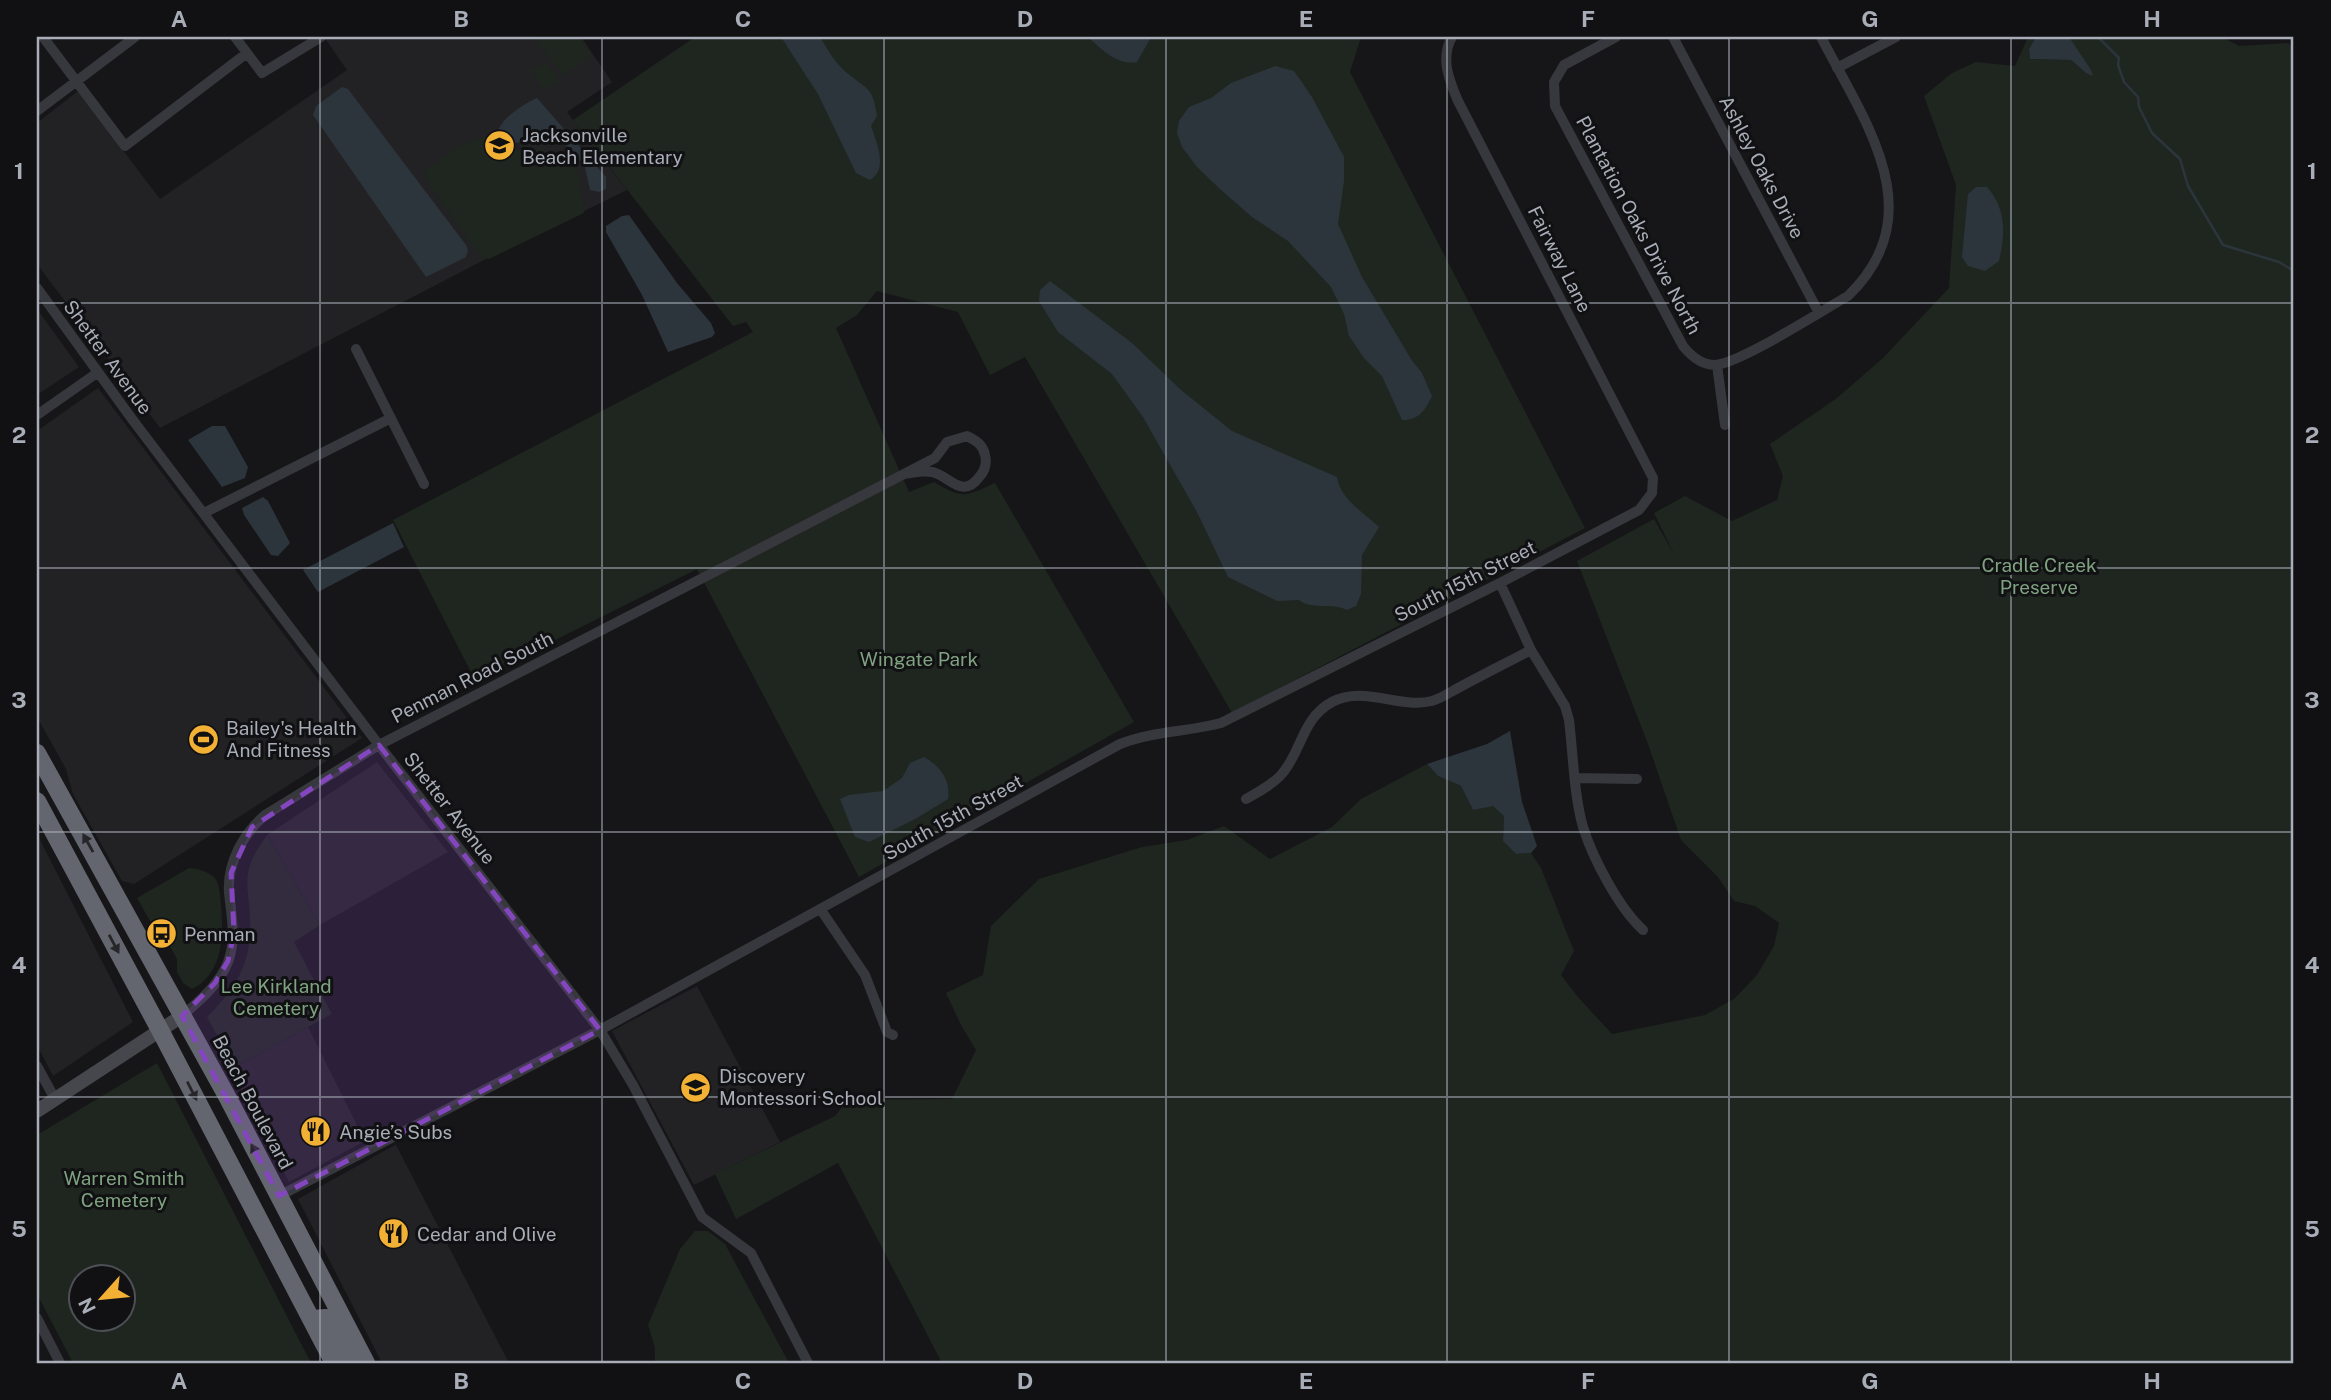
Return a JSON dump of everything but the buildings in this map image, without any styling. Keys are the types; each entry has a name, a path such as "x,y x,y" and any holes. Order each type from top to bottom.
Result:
{"highway":[{"name":"Beach Boulevard","path":"37,753 182,1016 366,1363"},
{"path":"37,801 334,1363"},
{"path":"312,1319 326,1318 330,1322 352,1363"}],"street":[{"path":"43,37 125,146 247,53"},
{"path":"37,111 135,37"},
{"path":"235,37 262,73 321,37"},
{"name":"Fairway Lane","path":"1452,37 1445,58 1450,82 1458,101 1653,478 1651,495"},
{"name":"Plantation Oaks Drive North","path":"1616,37 1564,65 1553,82 1555,106 1683,346 1698,360 1717,365"},
{"name":"Ashley Oaks Drive","path":"1674,37 1819,313"},
{"path":"1725,425 1717,365 1750,352 1848,296 1861,283 1882,250 1886,237 1889,204 1886,173 1875,144 1821,37"},
{"path":"1837,68 1896,37"},
{"name":"Shetter Avenue","path":"37,288 97,373 379,745 600,1030 702,1217 751,1254 808,1363"},
{"path":"356,349 425,484"},
{"path":"37,415 97,373"},
{"path":"204,513 391,418"},
{"name":"Penman Road South","path":"182,1016 215,984 228,961 234,932 229,890 234,859 252,827 265,815 379,745 904,474 935,458 947,442 967,436 981,445 986,459 979,478 969,485 958,486 928,471 904,474"},
{"path":"941,449 938,459 942,476"},
{"name":"South 15th Street","path":"279,1196 600,1030 1120,744 1139,736 1186,731 1221,723 1639,510 1651,495"},
{"path":"1500,583 1569,720 1583,827 1591,848 1628,916 1643,930"},
{"path":"1246,799 1282,774 1305,729 1315,715 1331,702 1355,696 1403,702 1433,701 1531,649"},
{"path":"1576,778 1637,779"},
{"path":"821,910 865,975 887,1032 893,1035"},
{"path":"37,1111 182,1016"},
{"path":"37,1066 55,1099"},
{"path":"37,1318 60,1363"}],"highlighted area":[{"path":"379,745 600,1030 279,1196 182,1016 215,983 228,961 234,932 231,873 252,827"}],"shaded area":[{"path":"324,37 581,37 612,82 567,112 627,190 488,258 160,428 37,264 37,123 78,91 160,199 347,70"},
{"path":"781,37 820,37 839,65 871,94 877,116 871,126 880,162 876,175 870,180 856,173 818,94"},
{"path":"1088,37 1150,39 1137,62 1130,63 1110,55"},
{"path":"2036,37 2069,37 2093,76 2071,60 2030,59 2029,49"},
{"path":"1275,66 1294,71 1312,97 1344,157 1344,181 1338,224 1362,277 1422,373 1432,396 1418,416 1402,420 1382,376 1364,358 1349,336 1344,314 1331,287 1288,241 1252,217 1220,189 1197,167 1182,147 1177,133 1179,121 1189,107 1211,98 1231,83"},
{"path":"342,87 348,89 466,245 466,257 426,277 313,115 316,106"},
{"path":"537,98 606,177 606,189 599,192 590,190 585,167 569,147 540,140 514,143 497,134 507,117"},
{"path":"1976,187 1987,187 1994,196 2003,222 1999,261 1985,271 1968,266 1962,257 1968,194"},
{"path":"629,215 677,283 711,323 715,333 712,337 668,352 642,295 606,232 606,226 622,216"},
{"path":"1050,281 1132,343 1181,390 1232,431 1337,477 1347,499 1379,527 1362,555 1361,594 1356,606 1347,610 1310,605 1299,600 1277,601 1228,577 1198,514 1143,417 1112,374 1058,332 1039,301 1040,290"},
{"path":"37,309 79,367 37,395"},
{"path":"98,388 362,738 134,884 122,881 73,794 66,769 37,717 37,431"},
{"path":"212,426 225,426 248,467 245,478 222,487 188,440"},
{"path":"263,497 268,501 290,543 278,556 271,555 242,508"},
{"path":"393,523 404,547 318,592 303,570"},
{"path":"1510,731 1522,802 1537,846 1531,853 1516,854 1503,841 1504,816 1493,806 1473,810 1461,786 1438,776 1427,764 1487,744"},
{"path":"924,757 943,774 948,786 948,799 869,842 855,837 840,799 849,795 883,791 902,778 910,763"},
{"path":"377,762 448,852 320,925 267,835"},
{"path":"37,834 133,1022 53,1076 37,1045"},
{"name":"Discovery Montessori School","path":"697,986 780,1142 694,1185 612,1031"},
{"path":"308,1027 365,1141 289,1182 230,1069"},
{"path":"396,1145 509,1363 382,1363 298,1199"}],"green space":[{"path":"533,37 578,37 592,55 564,76"},
{"name":"Wingate Park","path":"695,37 1361,37 1350,72 1585,528 1232,713 1025,357 990,375 958,312 877,291 857,315 836,328 909,492 934,482 964,494 995,483 1134,722 859,877 697,569 475,680 393,520 753,332 746,322 733,326 573,120"},
{"name":"Cradle Creek Preserve","path":"2028,37 2036,37 2029,49 2030,59 2071,60 2086,73 2069,37 2222,37 2239,46 2288,43 2294,49 2294,1363 942,1363 838,1163 736,1219 715,1174 835,1116 848,1100 952,1099 976,1050 946,993 983,975 991,926 1039,879 1142,847 1187,840 1224,826 1270,859 1332,827 1361,799 1427,764 1438,776 1461,786 1473,810 1493,805 1504,816 1503,841 1516,854 1531,853 1541,868 1574,951 1561,975 1612,1034 1705,1015 1734,999 1757,975 1774,946 1779,923 1755,906 1734,901 1718,877 1681,840 1648,744 1577,561 1654,519 1675,556 1654,513 1685,496 1732,521 1777,500 1783,476 1770,444 1837,398 1883,358 1949,288 1956,185 1924,96 1952,73 1976,62 2015,66"},
{"path":"546,62 558,82 545,90 531,69"},
{"path":"489,136 505,151 536,149 566,153 579,174 584,213 489,259 482,258 428,183 424,172 461,144"},
{"name":"Lee Kirkland Cemetery","path":"267,835 320,925 294,942 332,1014 234,1067 207,1017 231,989 246,958 250,933 248,873 257,850"},
{"path":"189,868 206,872 215,878 220,891 222,917 216,964 210,974 192,989 183,983 177,972 177,959 160,928 150,921 137,898"},
{"name":"Warren Smith Cemetery","path":"157,1063 311,1363 73,1363 37,1294 37,1135"},
{"path":"695,1231 708,1231 725,1244 789,1363 655,1363 655,1348 648,1325 680,1249"}],"waterway":[{"path":"2098,37 2119,58 2118,65 2124,82 2138,97 2139,107 2152,133 2180,159 2188,186 2223,245 2279,262 2294,271"}],"place":[{"name":"Jacksonville Beach Elementary","path":"499,146"},
{"name":"Bailey's Health And Fitness","path":"203,739"},
{"name":"Penman","path":"161,934"},
{"name":"Discovery Montessori School","path":"696,1087"},
{"name":"Angie’s Subs","path":"316,1132"},
{"name":"Cedar and Olive","path":"394,1234"}]}
